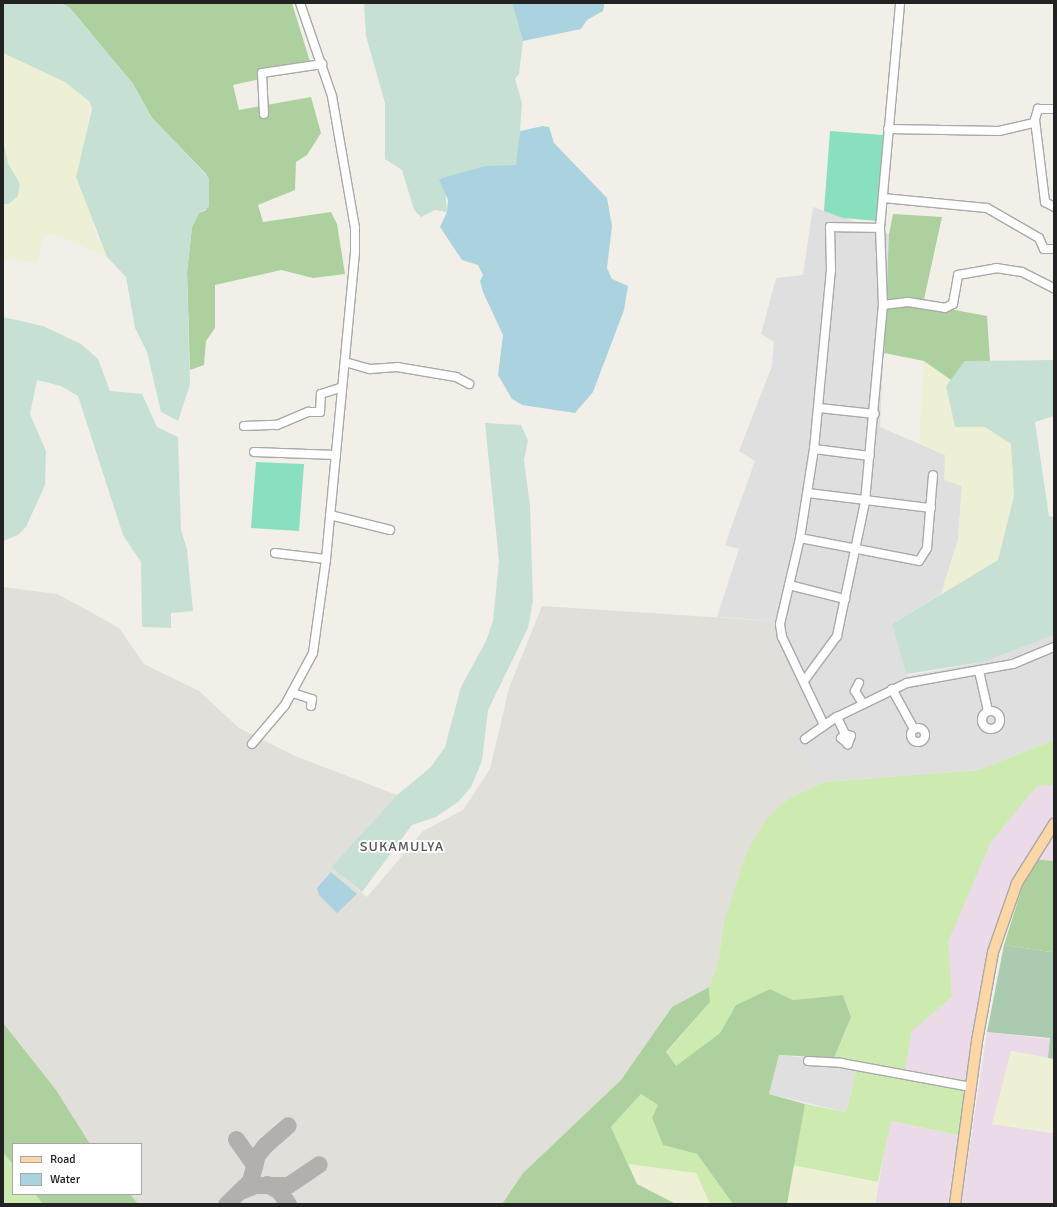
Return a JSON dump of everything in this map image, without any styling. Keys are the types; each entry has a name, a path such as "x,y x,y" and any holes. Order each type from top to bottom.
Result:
{"main road":[{"path":"955,1204 971,1088 993,952 1017,883 1054,824"}],"street":[{"path":"252,744 293,693 313,653 326,559 345,362 355,228 338,122 322,64 300,3"},
{"path":"804,680 835,642 856,551 865,502 875,414 883,305 880,228 900,3"},
{"path":"264,114 262,73 322,64"},
{"path":"1054,109 1038,109 1035,120 1045,202 1054,207"},
{"path":"888,129 999,131 1028,126 1035,120"},
{"path":"883,198 987,208 1039,238 1044,248 1054,249"},
{"path":"824,725 780,631 800,538 814,449 831,270 830,227 880,228"},
{"path":"883,305 908,302 945,308 955,300 958,275 996,268 1022,272 1054,288"},
{"path":"345,362 370,369 397,368 456,377 469,384"},
{"path":"244,426 277,425 308,412 320,412 322,394 342,387"},
{"path":"819,408 875,414"},
{"path":"814,449 870,456"},
{"path":"254,452 336,455"},
{"path":"800,538 856,551 919,561 927,548 933,475"},
{"path":"808,493 865,502 931,508"},
{"path":"330,515 390,530"},
{"path":"275,553 326,559"},
{"path":"789,585 845,599"},
{"path":"805,739 837,717 892,689 923,679 979,671 1013,664 1054,647"},
{"path":"979,671 988,711"},
{"path":"859,683 855,691 863,704"},
{"path":"892,689 914,729"},
{"path":"293,693 312,699 311,706"},
{"path":"837,717 845,734"},
{"path":"808,1061 841,1063 971,1088"}],"shaded area":[{"path":"813,207 889,234 880,427 945,455 962,486 958,540 941,594 892,624 907,676 983,662 1054,635 1054,740 978,770 824,782 791,740 773,621 717,617 739,549 725,545 755,461 739,451 772,366 774,342 761,334 776,278 803,275"},
{"path":"3,587 57,594 119,628 144,664 199,691 239,728 295,756 397,795 331,867 367,897 423,831 463,810 490,769 509,688 542,606 773,621 777,639 817,723 791,740 824,782 791,797 724,922 718,962 709,987 672,1007 621,1080 523,1173 502,1204 3,1204"},
{"path":"1037,785 1054,785 1054,861 1031,859 993,943 968,1080 905,1072 912,1030 952,997 947,943 991,842"},
{"path":"987,1032 1050,1039 1048,1058 1011,1051 993,1124 1054,1133 1054,1204 961,1204"},
{"path":"779,1055 858,1063 846,1112 769,1094"},
{"path":"890,1121 962,1136 949,1204 875,1204"}],"green space":[{"path":"3,3 61,3 70,8 133,84 152,118 209,178 209,207 199,213 192,227 187,272 190,384 178,421 161,412 147,352 135,328 126,277 107,257 76,177 92,109 90,102 65,82 3,53"},
{"path":"61,3 292,3 312,68 233,85 239,110 311,97 321,133 307,155 296,162 295,190 258,205 263,222 331,212 337,224 345,274 313,278 281,270 215,285 215,328 206,341 204,365 190,370 187,272 192,227 199,213 206,210 207,175 152,118 133,84 70,8"},
{"path":"364,3 512,3 523,41 519,74 515,79 522,103 518,159 516,165 440,179 445,189 447,212 435,210 421,217 414,210 402,170 385,159 385,103 366,36"},
{"path":"3,53 65,82 90,102 87,132 94,231 107,257 59,236 45,234 37,262 3,259 3,204 9,204 20,184 8,163 3,140"},
{"path":"830,131 883,135 878,221 843,218 824,211"},
{"path":"3,140 8,163 20,184 18,196 9,204 3,204"},
{"path":"893,214 942,217 923,304 987,316 990,361 965,361 951,380 924,361 884,353 889,234"},
{"path":"3,317 43,326 81,344 98,359 110,391 142,394 157,427 178,437 181,530 187,549 193,611 171,613 171,628 142,627 141,562 123,535 78,396 61,386 37,380 30,414 46,451 45,485 26,527 18,535 3,541"},
{"path":"1054,360 1054,416 1035,422 1049,516 1054,517 1054,635 983,662 906,674 892,624 998,560 1014,496 1011,444 985,427 955,427 946,386 965,361"},
{"path":"924,361 951,380 946,386 955,427 985,427 1011,444 1014,496 998,560 941,594 958,540 962,486 944,480 945,455 919,444"},
{"path":"485,423 521,425 528,440 524,460 530,506 533,600 528,628 488,710 482,761 471,787 458,802 436,817 412,825 362,892 331,867 397,795 431,767 445,747 461,687 486,641 493,621 499,561"},
{"path":"256,462 304,464 299,531 251,528"},
{"path":"1054,740 1054,785 1037,786 991,842 948,942 952,997 912,1031 905,1072 968,1080 962,1136 891,1121 878,1182 792,1165 805,1104 846,1112 858,1063 834,1058 851,1017 843,995 793,1000 770,989 736,1005 720,1033 676,1067 666,1053 710,1002 709,987 718,962 724,922 747,852 767,818 791,797 824,782 978,770"},
{"path":"1031,859 1054,861 1054,949 1051,952 1004,945"},
{"path":"1004,945 1051,952 1054,949 1054,1059 1048,1058 1050,1038 987,1032"},
{"path":"709,987 710,1002 666,1052 676,1066 720,1033 736,1005 770,989 793,1000 843,995 851,1017 834,1058 779,1055 769,1094 805,1104 787,1204 733,1204 697,1154 663,1145 652,1118 658,1105 641,1094 611,1127 637,1184 676,1204 502,1204 523,1173 621,1080 672,1007"},
{"path":"3,1023 56,1090 89,1143 12,1143 12,1164 3,1152"},
{"path":"1011,1051 1054,1059 1054,1133 992,1124"},
{"path":"641,1094 659,1105 652,1118 663,1145 697,1154 733,1204 710,1204 696,1173 628,1164 611,1127"},
{"path":"3,1152 12,1164 12,1195 36,1195 43,1204 3,1204"},
{"path":"628,1164 696,1173 710,1204 676,1204 637,1184"},
{"path":"792,1165 878,1182 875,1204 787,1204"},
{"path":"36,1195 131,1195 138,1204 43,1204"}],"water":[{"path":"512,3 604,3 604,6 603,11 587,20 581,29 523,41"},
{"path":"543,126 549,127 554,143 607,198 612,226 607,268 612,279 628,286 624,310 593,392 575,413 522,405 512,399 498,375 503,335 483,292 480,281 483,275 478,265 462,260 440,227 447,212 448,200 439,179 485,166 516,165 520,131"},
{"path":"331,872 357,894 337,913 319,895 317,888"}],"taxiway":[{"path":"226,1204 250,1181 257,1155 265,1145 288,1125"},
{"path":"236,1139 254,1165"},
{"path":"243,1190 255,1185 288,1185 319,1164"},
{"path":"267,1184 279,1191 288,1204"}],"district":[{"name":"SUKAMULYA","path":"402,847"}]}
